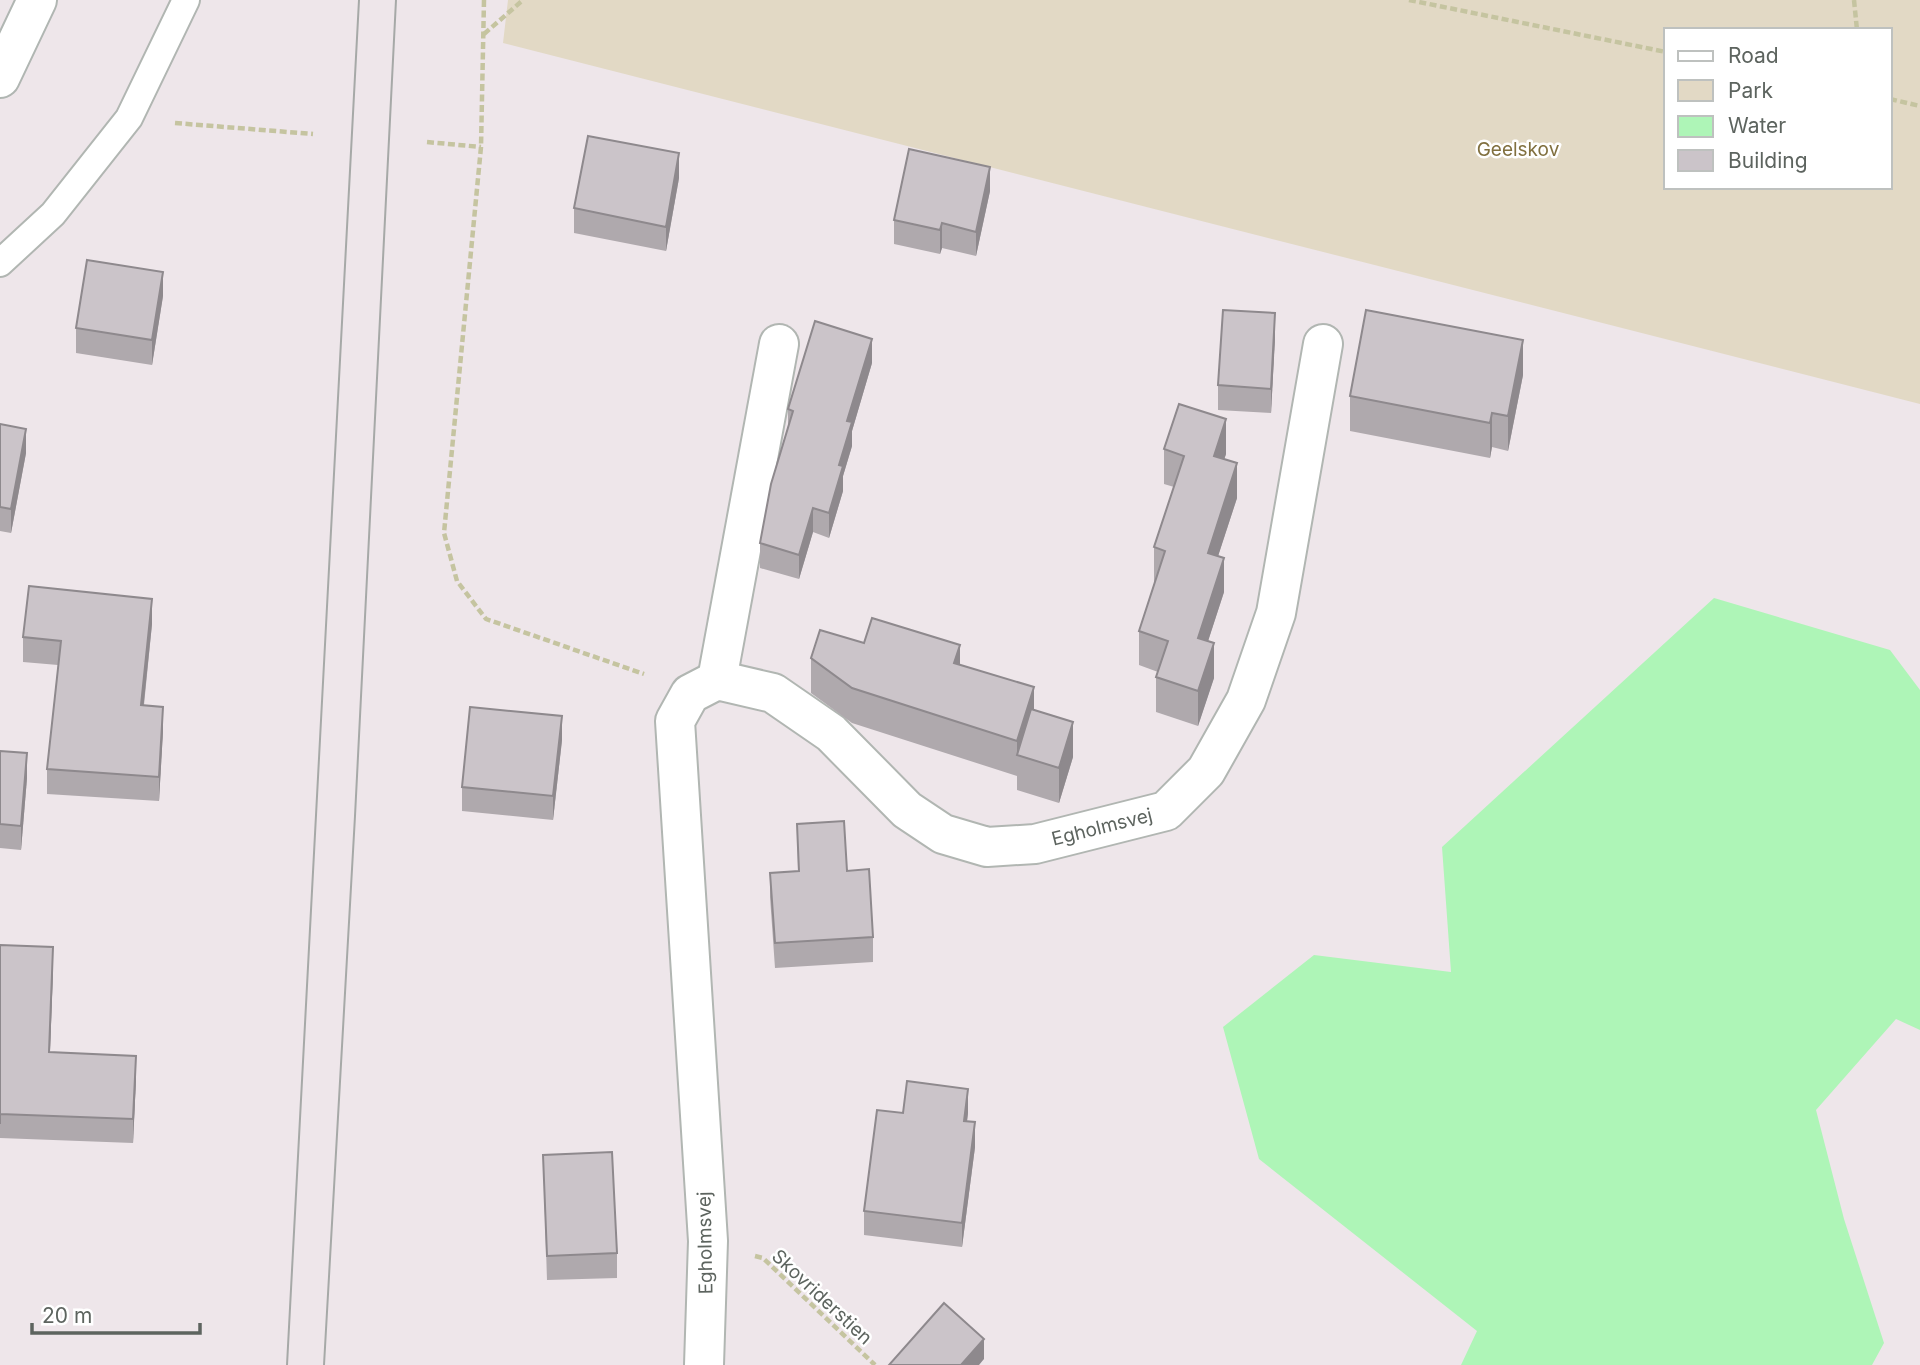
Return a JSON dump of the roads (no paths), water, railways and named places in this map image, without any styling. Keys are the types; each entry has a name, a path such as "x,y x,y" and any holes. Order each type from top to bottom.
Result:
{"street":[{"path":"0,78 37,0"},
{"name":"Egholmsvej","path":"704,1365 708,1241 675,722 703,687 779,344"},
{"name":"Egholmsvej","path":"703,687 773,692 831,733 907,810 943,834 987,847 1035,844 1166,811 1206,771 1246,699 1276,613 1322,344"}],"lane":[{"path":"0,263 53,214 129,118 186,0"}],"water":[{"path":"1714,598 1890,650 1920,690 1920,1030 1896,1019 1816,1110 1844,1219 1884,1343 1872,1365 1461,1365 1477,1331 1259,1159 1223,1027 1314,955 1451,972 1442,847"}],"tram line":[{"path":"287,1365 359,0"},
{"path":"324,1365 396,0"}],"park label":[{"name":"Geelskov","path":"1518,149"}]}
